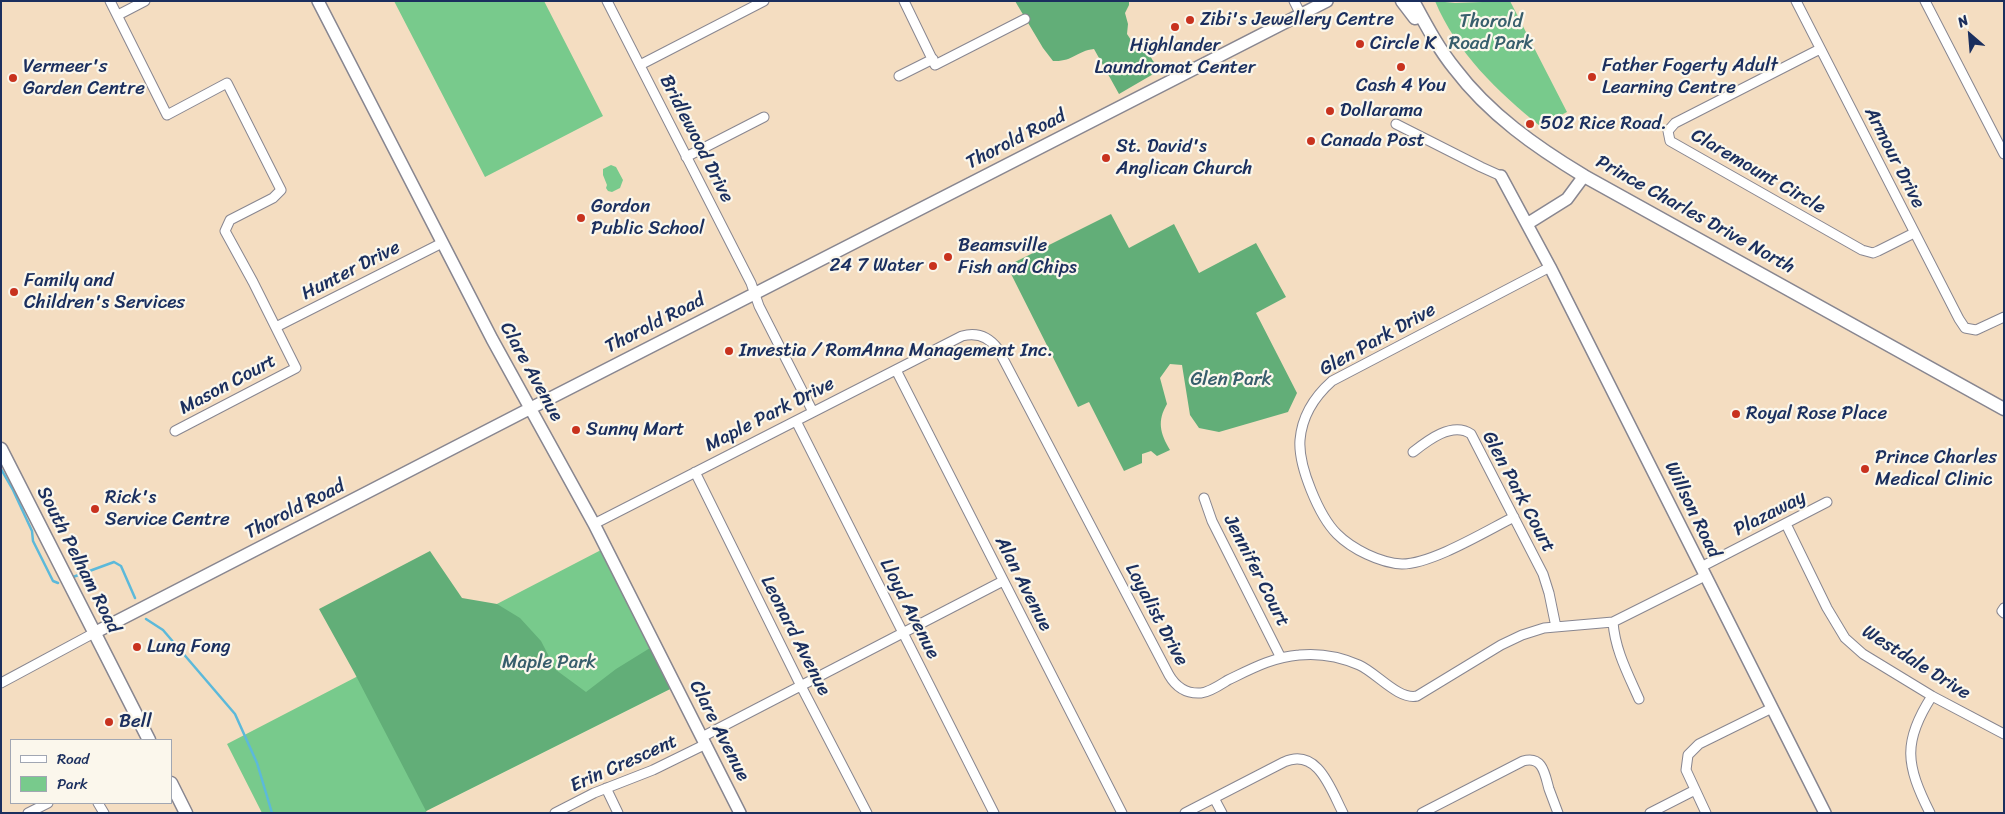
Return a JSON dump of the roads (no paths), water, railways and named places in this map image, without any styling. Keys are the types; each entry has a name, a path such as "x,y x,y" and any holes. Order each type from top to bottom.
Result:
{"main road":[{"path":"1402,1 1429,32"},
{"name":"Prince Charles Drive North","path":"1413,1 1429,32 1455,70 1503,120 1532,143 1584,176 2004,409"},
{"path":"1419,1 1429,32"},
{"name":"South Pelham Road","path":"1,450 148,739"},
{"path":"172,785 186,813"}],"street":[{"path":"110,1 167,115 227,83 279,185 281,190 273,198 230,220 225,232 276,327"},
{"path":"118,15 145,1"},
{"name":"Clare Avenue","path":"318,1 492,339 594,524 740,813"},
{"name":"Bridlewood Drive","path":"607,1 755,293"},
{"path":"640,65 764,1"},
{"path":"904,1 935,65 1025,19"},
{"path":"1294,1 1300,15"},
{"name":"Thorold Road","path":"1,683 94,633 531,408 1328,1"},
{"name":"Armour Drive","path":"1796,1 1959,319 1965,328 1976,330 2004,317"},
{"path":"1925,1 2004,154"},
{"name":"Claremount Circle","path":"1820,49 1675,123 1668,131 1670,141 1862,250 1878,251 1914,233"},
{"path":"899,76 933,59"},
{"path":"686,156 764,117"},
{"path":"1396,124 1501,176"},
{"name":"Willson Road","path":"1501,176 1550,267 1825,813"},
{"path":"1527,224 1567,199 1584,176"},
{"name":"Hunter Drive","path":"276,327 442,243"},
{"name":"Glen Park Drive","path":"1514,516 1424,561 1401,564 1379,559 1342,539 1329,524 1306,478 1300,454 1300,440 1307,414 1317,396 1332,381 1550,267"},
{"path":"755,293 770,329 813,412"},
{"name":"Mason Court","path":"175,431 296,368 276,327"},
{"name":"Loyalist Drive","path":"962,336 971,334 982,336 998,350 1166,670 1175,684 1189,692 1204,692 1254,668 1281,658 1310,654 1340,658 1358,665 1376,674 1402,695 1413,697 1426,692 1506,642 1532,631 1612,622 1703,571"},
{"name":"Maple Park Drive","path":"594,524 962,336"},
{"name":"Alan Avenue","path":"896,370 1122,813"},
{"name":"Lloyd Avenue","path":"796,421 994,813"},
{"name":"Glen Park Court","path":"1412,452 1433,438 1450,431 1460,429 1468,432 1474,439 1543,574 1556,627"},
{"name":"Leonard Avenue","path":"694,472 801,686 868,813"},
{"name":"Jennifer Court","path":"1204,498 1212,521 1281,658"},
{"name":"Plazaway","path":"1703,571 1827,502"},
{"name":"Westdale Drive","path":"1786,524 1827,608 1845,638 1863,654 1932,696 2004,734"},
{"name":"Erin Crescent","path":"555,813 606,788 653,770 801,686 1003,581"},
{"path":"2004,608 2002,611 2004,613"},
{"path":"1612,622 1613,634 1621,659 1639,699"},
{"path":"1930,813 1914,779 1911,750 1917,723 1932,696"},
{"path":"1706,813 1686,766 1688,755 1693,749 1772,708"},
{"path":"1185,813 1293,758 1302,758 1311,762 1321,771 1343,813"},
{"path":"1422,813 1528,760 1536,761 1542,766 1558,813"},
{"path":"606,788 618,813"},
{"path":"1650,813 1695,790"},
{"path":"1214,798 1222,813"},
{"path":"28,813 46,804"}],"waterway":[{"path":"1,469 32,531 33,541 53,581 58,583"},
{"path":"73,577 114,562 121,566 135,598"},
{"path":"146,619 163,630 235,714 257,763 272,813"}],"place":[{"name":"Zibi's Jewellery Centre","path":"1190,20"},
{"name":"Highlander Laundromat Center","path":"1175,27"},
{"name":"Circle K","path":"1360,44"},
{"name":"Cash 4 You","path":"1401,67"},
{"name":"Father Fogerty Adult Learning Centre","path":"1592,77"},
{"name":"Vermeer's Garden Centre","path":"13,78"},
{"name":"Dollarama","path":"1330,111"},
{"name":"502 Rice Road.","path":"1530,124"},
{"name":"Canada Post","path":"1311,141"},
{"name":"St. David's Anglican Church","path":"1106,158"},
{"name":"Gordon Public School","path":"581,218"},
{"name":"Beamsville Fish and Chips","path":"948,257"},
{"name":"24 7 Water","path":"933,266"},
{"name":"Family and Children's Services","path":"14,292"},
{"name":"Investia / RomAnna Management Inc.","path":"729,351"},
{"name":"Royal Rose Place","path":"1736,414"},
{"name":"Sunny Mart","path":"576,430"},
{"name":"Prince Charles Medical Clinic","path":"1865,469"},
{"name":"Rick's Service Centre","path":"95,509"},
{"name":"Lung Fong","path":"137,647"},
{"name":"Bell","path":"109,722"}],"park label":[{"name":"Thorold Road Park","path":"1491,33"},
{"name":"Glen Park","path":"1231,380"},
{"name":"Maple Park","path":"549,663"}]}
